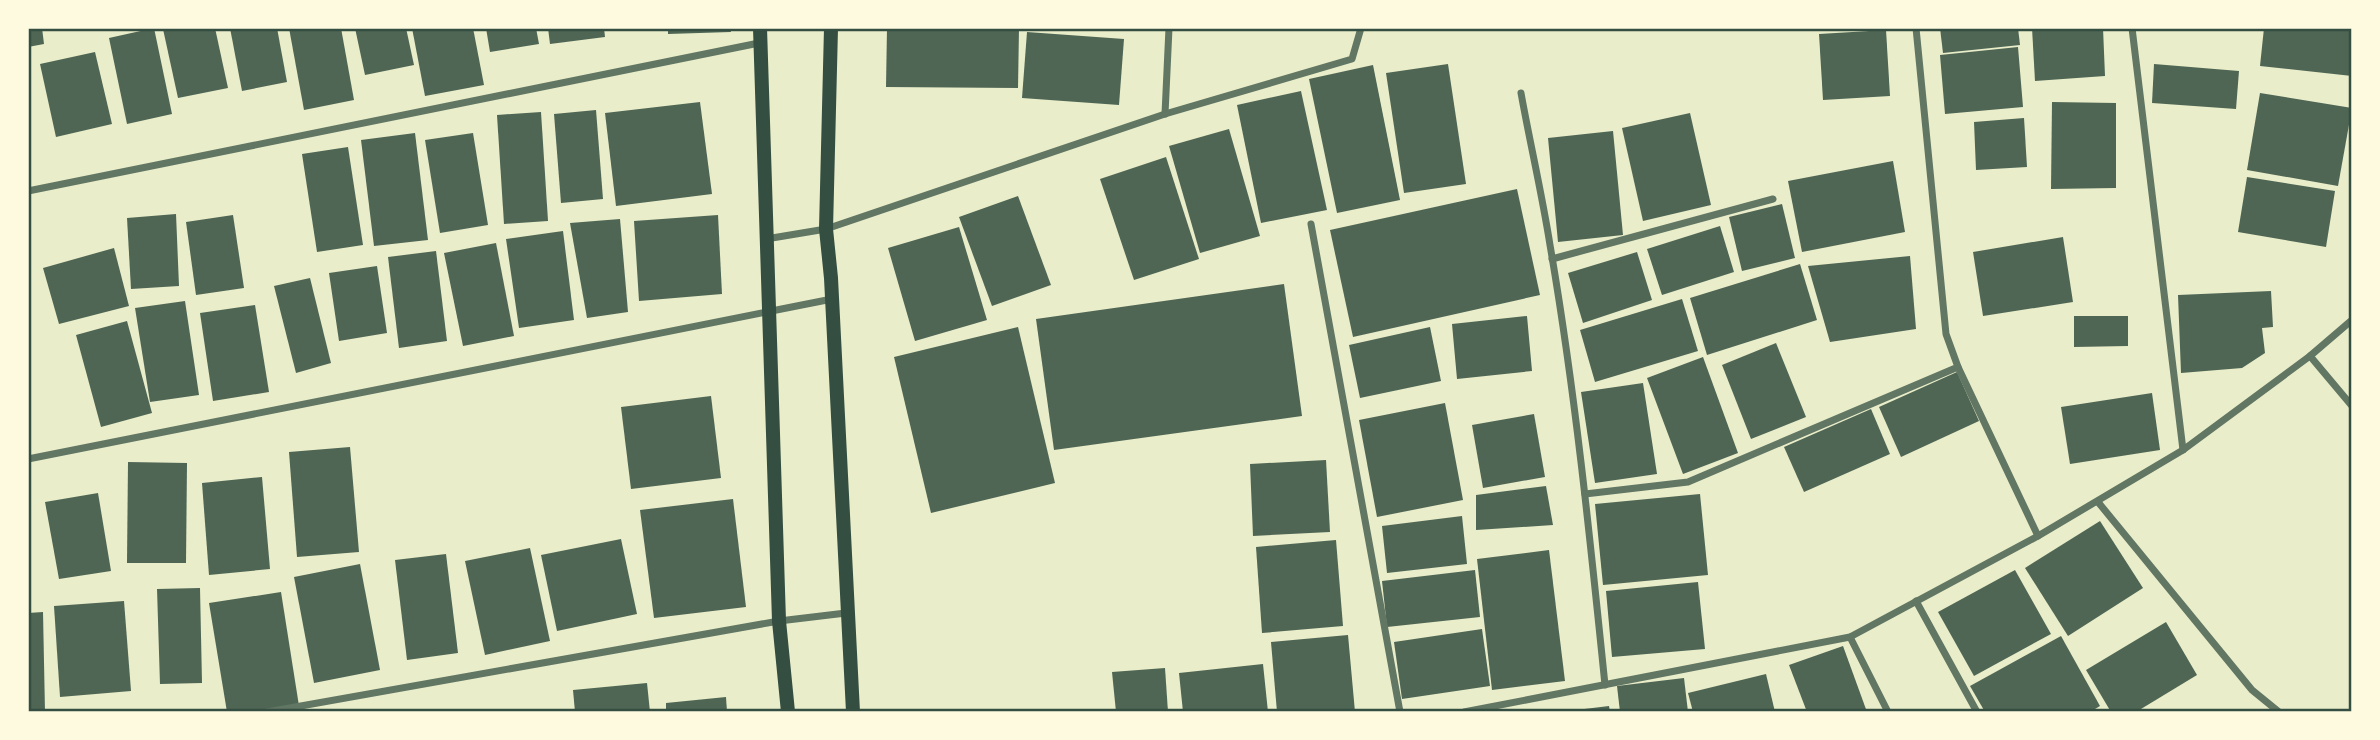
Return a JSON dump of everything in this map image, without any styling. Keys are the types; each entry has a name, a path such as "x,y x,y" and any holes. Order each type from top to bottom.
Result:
{"main road":[{"path":"831,28 826,229 853,712"},
{"path":"760,35 779,621 788,712"}],"street":[{"path":"1165,114 1169,28"},
{"path":"766,239 826,229 1165,114 1352,59 1361,28"},
{"path":"1916,28 1946,334 1958,367 2038,536"},
{"path":"2133,28 2183,450"},
{"path":"28,191 760,35"},
{"path":"1521,93 1552,259 1585,494 1605,685"},
{"path":"1552,259 1773,199"},
{"path":"1311,224 1400,712"},
{"path":"28,460 832,299"},
{"path":"1464,712 1850,637 2038,536 2183,450 2310,356 2352,320"},
{"path":"2310,356 2352,406"},
{"path":"1585,494 1688,482 1958,367"},
{"path":"2098,502 2252,690 2279,712"},
{"path":"1916,601 1977,712"},
{"path":"267,712 779,621 846,613"},
{"path":"1850,637 1888,712"}],"building":[{"path":"28,28 42,28 44,44 28,47"},
{"path":"154,28 172,114 127,124 109,38"},
{"path":"215,28 228,88 178,98 163,29"},
{"path":"230,28 277,28 287,82 242,91"},
{"path":"289,28 341,28 354,100 304,110"},
{"path":"355,28 406,28 414,65 365,75"},
{"path":"412,28 473,28 484,85 425,96"},
{"path":"486,28 536,28 539,44 490,52"},
{"path":"548,28 604,28 605,37 550,44"},
{"path":"668,28 730,28 731,32 668,34"},
{"path":"887,28 1019,28 1018,88 886,87"},
{"path":"1940,28 2018,28 2020,45 1943,53"},
{"path":"2032,28 2103,28 2105,76 2035,81"},
{"path":"2264,28 2352,28 2352,76 2260,66"},
{"path":"1886,30 1890,96 1823,100 1819,34"},
{"path":"1027,32 1124,39 1119,105 1022,98"},
{"path":"2018,47 2023,107 1945,114 1940,55"},
{"path":"95,52 112,124 56,137 40,64"},
{"path":"1448,64 1466,184 1404,193 1386,73"},
{"path":"2154,64 2239,71 2236,109 2152,103"},
{"path":"1373,65 1400,200 1337,213 1309,79"},
{"path":"1301,91 1327,210 1261,223 1237,105"},
{"path":"2260,93 2352,108 2338,186 2247,170"},
{"path":"700,102 712,194 616,206 605,113"},
{"path":"2052,102 2116,103 2116,188 2051,189"},
{"path":"596,110 603,199 561,203 554,114"},
{"path":"541,112 548,221 504,224 497,115"},
{"path":"1690,113 1711,205 1643,221 1622,128"},
{"path":"2024,118 2027,167 1976,170 1974,122"},
{"path":"1229,129 1260,236 1200,253 1169,146"},
{"path":"1613,131 1623,235 1558,242 1548,138"},
{"path":"415,133 428,240 374,246 361,140"},
{"path":"473,133 488,225 440,233 425,140"},
{"path":"348,147 363,245 317,252 302,154"},
{"path":"1166,157 1199,259 1134,280 1100,179"},
{"path":"1893,161 1905,232 1802,252 1788,181"},
{"path":"2247,177 2335,191 2326,247 2238,232"},
{"path":"1517,189 1540,295 1353,337 1330,230"},
{"path":"1018,196 1051,285 992,306 959,217"},
{"path":"1782,204 1795,258 1742,271 1729,217"},
{"path":"176,214 179,286 131,289 127,218"},
{"path":"233,215 244,288 196,295 186,222"},
{"path":"718,215 722,294 639,301 634,221"},
{"path":"620,219 628,312 587,318 570,223"},
{"path":"1720,226 1734,272 1662,295 1647,249"},
{"path":"959,227 987,320 915,341 888,248"},
{"path":"563,231 574,320 519,328 506,239"},
{"path":"2063,237 2073,302 1983,316 1973,252"},
{"path":"496,243 514,336 463,346 444,253"},
{"path":"114,248 129,306 59,324 43,268"},
{"path":"436,251 447,341 399,348 388,257"},
{"path":"1637,252 1652,300 1583,323 1568,273"},
{"path":"1910,256 1916,329 1830,342 1808,266"},
{"path":"1800,264 1817,320 1707,355 1690,298"},
{"path":"377,266 387,333 339,341 329,273"},
{"path":"310,278 331,363 296,373 274,286"},
{"path":"1284,284 1302,416 1054,450 1036,319"},
{"path":"2271,291 2273,327 2262,328 2265,353 2242,368 2181,373 2178,295"},
{"path":"1682,299 1698,351 1595,382 1580,330"},
{"path":"185,301 199,395 150,402 135,308"},
{"path":"255,305 269,392 213,401 200,313"},
{"path":"1527,316 1532,371 1457,379 1452,324"},
{"path":"2074,316 2128,316 2128,346 2074,347"},
{"path":"127,321 152,413 101,427 76,335"},
{"path":"1018,327 1055,483 931,513 894,357"},
{"path":"1430,327 1441,381 1360,398 1349,345"},
{"path":"1776,343 1806,417 1751,439 1722,365"},
{"path":"1703,357 1738,453 1683,474 1647,378"},
{"path":"1957,372 1979,421 1901,457 1879,407"},
{"path":"1643,383 1657,474 1595,483 1581,392"},
{"path":"2152,393 2160,450 2070,464 2061,407"},
{"path":"711,396 721,478 631,489 621,407"},
{"path":"1445,403 1463,500 1377,517 1359,420"},
{"path":"1871,409 1890,454 1804,492 1784,447"},
{"path":"1534,414 1545,477 1483,488 1472,425"},
{"path":"350,447 359,552 297,557 289,452"},
{"path":"1326,460 1330,532 1253,536 1250,464"},
{"path":"128,462 187,463 186,563 127,563"},
{"path":"262,477 270,569 209,575 202,483"},
{"path":"1546,486 1553,525 1476,530 1476,495"},
{"path":"98,493 111,571 59,579 45,502"},
{"path":"1700,494 1708,575 1603,585 1595,504"},
{"path":"733,499 746,607 654,618 640,510"},
{"path":"1462,516 1467,564 1387,573 1382,526"},
{"path":"2100,521 2143,588 2068,636 2025,568"},
{"path":"621,539 637,614 557,631 541,555"},
{"path":"1336,540 1343,626 1262,633 1256,547"},
{"path":"530,548 550,641 485,655 465,561"},
{"path":"1549,550 1565,681 1492,690 1477,559"},
{"path":"446,554 458,653 407,660 395,560"},
{"path":"360,564 380,670 314,683 294,577"},
{"path":"1475,570 1480,617 1387,627 1382,581"},
{"path":"2015,570 2051,634 1974,676 1938,612"},
{"path":"1698,582 1705,649 1612,657 1606,591"},
{"path":"200,588 202,683 160,684 157,589"},
{"path":"281,592 299,706 260,712 227,712 209,603"},
{"path":"124,601 131,691 60,697 54,606"},
{"path":"43,612 45,712 28,712 28,613"},
{"path":"2166,622 2197,675 2136,712 2111,712 2086,670"},
{"path":"1482,629 1490,686 1402,699 1394,642"},
{"path":"1348,635 1355,712 1277,712 1271,642"},
{"path":"2061,636 2100,706 2090,712 1985,712 1970,686"},
{"path":"1843,646 1867,712 1807,712 1789,665"},
{"path":"1263,664 1268,712 1183,712 1179,673"},
{"path":"1165,668 1168,712 1116,712 1112,672"},
{"path":"1766,674 1775,712 1693,712 1688,693"},
{"path":"1684,678 1688,712 1620,712 1617,686"},
{"path":"647,683 650,712 575,712 573,690"},
{"path":"726,697 727,712 666,712 666,703"},
{"path":"1609,706 1610,712 1576,712 1576,710"}]}
